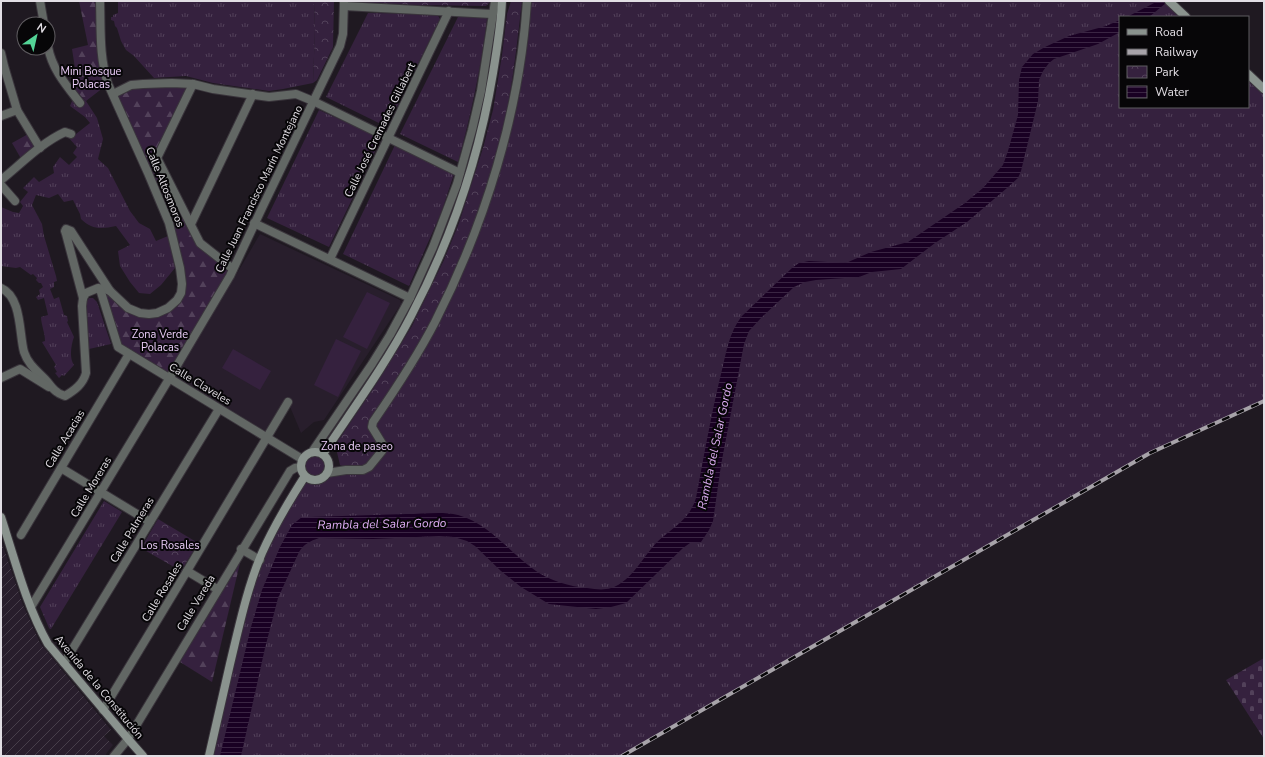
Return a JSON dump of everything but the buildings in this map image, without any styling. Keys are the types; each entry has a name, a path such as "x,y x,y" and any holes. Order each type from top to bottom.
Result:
{"main road":[{"path":"323,454 399,337 418,302 446,241 472,167 485,117 496,55 502,1"},
{"path":"1169,1 1185,16"},
{"path":"1249,75 1264,89"},
{"path":"316,452 323,454 328,462 329,469 327,473 321,479 316,480 305,476 302,472 302,463 308,453 316,452"},
{"path":"209,756 243,610 260,560 278,519 305,476"},
{"name":"Avenida de la Constitución","path":"1,517 38,627 48,644 144,756"}],"street":[{"path":"40,1 43,16"},
{"name":"Calle Altosmoros","path":"83,298 66,229 71,231 110,291 128,308 140,313 157,313 168,308 177,300 181,293 182,284 180,268 169,222 104,71 101,56 100,1"},
{"path":"312,452 390,335 410,298 440,230 460,173 477,110 495,1"},
{"path":"327,473 346,470 363,470 369,467 382,450 383,445 372,427 373,422 416,356 435,322 457,276 490,191 506,132 514,97 527,1"},
{"path":"344,4 492,14"},
{"name":"Calle Juan Francisco Marín Montejano","path":"169,379 233,269 340,46 343,34 344,4"},
{"name":"Calle José Cremades Gillabert","path":"330,259 449,11"},
{"path":"1,53 17,110 40,148"},
{"path":"50,56 57,74 80,103"},
{"path":"113,94 131,85 172,83 193,84 213,89 268,97 296,94 460,173"},
{"path":"193,84 157,158 200,243 233,269"},
{"path":"191,224 253,94"},
{"path":"1,116 17,110"},
{"path":"1,180 57,135 65,132 71,134"},
{"path":"1,185 15,201"},
{"path":"254,223 410,298"},
{"path":"1,288 8,293 14,302 20,324 21,340 29,362 57,392"},
{"path":"1,378 20,369 65,396 72,392 84,381 86,373 82,306 83,298 86,293 92,290 100,289 110,291"},
{"name":"Calle Claveles","path":"100,289 118,347 266,438 302,463"},
{"name":"Calle Acacias","path":"21,535 47,489 129,354"},
{"name":"Calle Moreras","path":"31,607 169,379"},
{"name":"Calle Rosales","path":"103,710 288,402"},
{"name":"Calle Palmeras","path":"64,663 219,409"},
{"name":"Calle Vereda","path":"114,756 128,739 241,549 290,471 302,463"},
{"path":"61,468 150,522"},
{"path":"241,549 260,560"},
{"path":"187,571 217,589"}],"shaded area":[{"path":"260,234 400,300 401,304 324,420 314,422 301,433 288,402 266,438 169,379 232,271 235,277"},
{"path":"1,540 23,605 40,643 111,730 104,736 113,745 104,756 1,756"}],"green space":[{"name":"Mini Bosque Polacas","path":"79,1 100,1 108,84 86,101 76,91 72,49 88,45"},
{"path":"118,1 314,1 315,29 313,83 269,91 213,83 186,76 154,78 134,56 126,50 114,21 111,20 113,15 118,13"},
{"path":"314,1 334,1 333,47 317,80 313,83 315,29"},
{"path":"351,1 491,1 486,6 356,4"},
{"name":"Zona de paseo","path":"511,1 522,1 512,77 502,134 477,218 451,281 431,321 409,362 369,428 378,448 365,466 340,465 336,448 338,441 375,386 412,326 444,260 459,223 483,148 493,110 507,14"},
{"path":"526,1 1169,1 1185,16 1119,16 1119,108 1249,108 1249,75 1264,89 1264,401 1145,456 622,756 211,756 245,603 265,547 295,491 308,478 317,480 321,479 327,473 363,470 382,451 372,427 417,353 461,267 508,122"},
{"path":"368,13 437,14 440,19 387,127 326,97"},
{"path":"459,15 484,16 487,19 475,91 458,162 400,134"},
{"name":"Zona Verde Polacas","path":"193,84 157,156 200,243 233,269 169,379 118,347 100,289 128,308 157,313 181,293 169,223 113,94 123,89"},
{"path":"76,91 86,101 97,118 103,139 98,159 108,168 130,211 139,223 150,229 156,241 168,236 175,268 161,285 150,294 139,293 120,266 118,251 130,245 116,226 106,228 93,227 81,219 73,200 64,202 58,194 49,198 36,195 32,205 42,224 57,281 54,282 54,287 50,289 54,299 59,297 64,315 67,316 67,322 74,337 71,359 74,365 64,376 62,375 59,378 55,373 57,372 54,367 56,365 42,342 45,341 41,317 48,315 44,298 38,300 36,297 40,294 39,290 43,287 41,283 36,280 37,278 33,274 31,275 20,267 16,268 1,266 1,207 19,213 23,206 20,202 28,192 23,188 34,177 39,182 54,173 53,167 60,157 69,165 77,157 73,153 77,147 67,136 76,134 90,123 85,117 70,106"},
{"path":"319,110 372,134 379,138 380,141 329,247 267,218"},
{"path":"30,133 40,148 23,162 12,143"},
{"path":"395,145 454,174 441,213 409,286 343,254"},
{"path":"367,292 390,303 367,349 343,337"},
{"path":"89,298 93,298 97,302 111,344 89,349 85,304"},
{"path":"336,339 361,351 338,397 314,385"},
{"path":"145,342 161,342 163,355 142,352"},
{"path":"233,349 271,371 260,390 222,368"},
{"path":"315,454 324,457 327,466 324,475 315,478 306,475 303,466 306,457"},
{"path":"104,501 122,512 50,629 40,607"},
{"name":"Los Rosales","path":"158,519 198,543 181,571 141,548"},
{"path":"240,563 212,682 180,662"},
{"path":"1264,658 1264,739 1226,680"}],"water":[{"path":"1158,1 1164,1 1166,3 1150,16 1129,16"},
{"name":"Rambla del Salar Gordo","path":"1119,20 1119,33 1098,44 1054,59 1043,71 1039,80 1038,101 1021,171 1018,178 1007,188 967,222 935,243 901,269 872,272 859,277 805,282 794,287 749,331 744,344 721,465 713,521 701,542 690,543 683,548 626,603 596,609 549,604 521,587 501,571 475,546 467,541 454,537 439,536 373,539 319,538 313,540 305,545 299,552 278,598 265,648 241,756 220,756 251,627 262,590 280,547 292,525 302,517 432,513 458,515 480,525 499,539 526,564 553,580 567,585 592,589 605,589 617,586 638,567 657,542 688,514 692,507 696,498 717,389 726,351 734,329 742,316 799,263 809,261 846,263 871,252 908,242 965,203 983,188 1003,165 1018,115 1019,80 1022,67 1033,54 1045,47 1069,36 1106,26"}],"railway":[{"path":"622,756 1150,453 1264,401"}]}
